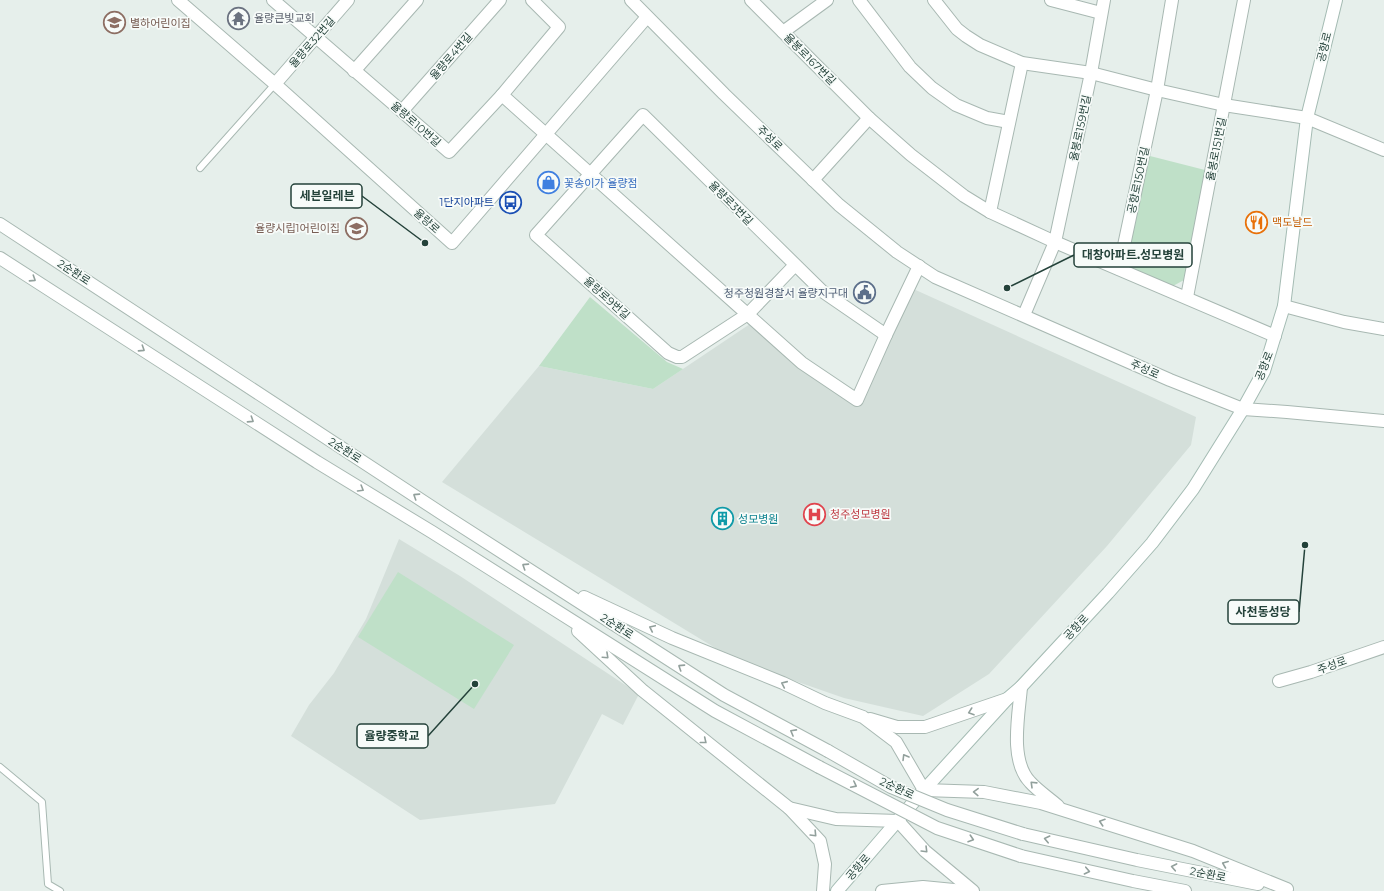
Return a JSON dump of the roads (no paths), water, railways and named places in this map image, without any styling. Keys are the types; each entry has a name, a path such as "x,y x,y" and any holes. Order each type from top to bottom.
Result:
{"street":[{"name":"율량로","path":"178,0 275,84 452,243 647,17"},
{"name":"율량로32번길","path":"275,84 348,0"},
{"path":"354,71 417,0"},
{"name":"율량로4번길","path":"402,111 500,0"},
{"path":"532,0 559,27 502,95 802,363 857,400 886,334 919,266"},
{"name":"주성로","path":"631,0 724,94 839,205 897,252 935,277 1170,380 1243,409 1384,421"},
{"name":"율봉로167번길","path":"751,0 869,118"},
{"path":"783,32 827,0"},
{"path":"859,0 910,67 932,88 956,105 987,118 1009,122"},
{"path":"934,0 957,29 966,36 980,45 1022,63 1091,73 1224,105 1307,118 1384,150"},
{"path":"1051,0 1100,13"},
{"name":"율봉로159번길","path":"1024,315 1055,242 1091,73 1100,13 1104,0"},
{"name":"공항로150번길","path":"1119,269 1157,90 1172,0"},
{"name":"율봉로151번길","path":"1186,297 1244,0"},
{"name":"공항로","path":"837,891 924,790 1007,699 1021,687 1108,593 1152,543 1193,489 1243,409 1264,371 1284,306 1307,118 1336,0"},
{"name":"율량로10번길","path":"276,1 354,71 449,152 502,95"},
{"path":"990,212 1022,63"},
{"name":"율량로3번길","path":"591,174 643,115 822,291 846,309 886,334"},
{"path":"813,180 869,118 939,179 990,212 1055,242 1275,336"},
{"name":"율량로9번길","path":"591,174 536,235 668,353 682,357 748,314"},
{"name":"2순환로","path":"0,224 724,695 891,787 947,810 1023,834 1137,860 1291,890"},
{"name":"2순환로","path":"0,258 317,462 432,532 715,711 819,767 937,828 1021,856 1185,891"},
{"path":"748,314 795,265"},
{"path":"1284,306 1344,322 1384,329"},
{"path":"541,577 672,638 783,683 824,703 897,727 925,727 1007,699"},
{"path":"557,611 642,690 789,808 820,841 825,864 823,891"},
{"name":"주성로","path":"1279,681 1311,672 1384,647"},
{"path":"1021,687 1016,742 1018,760 1029,781 1062,809"},
{"path":"863,717 896,742 924,790 984,792 1041,803 1193,851 1291,890"},
{"path":"789,808 836,819 898,821 925,851 973,891"},
{"path":"882,891 924,887 964,891"}],"lane":[{"path":"200,168 275,84"},
{"path":"0,767 42,802 48,884 60,891"}],"place":[{"name":"율량큰빛교회","path":"238,18"},
{"name":"별하어린이집","path":"114,23"},
{"name":"꽃송이가 율량점","path":"548,183"},
{"name":"1단지아파트","path":"510,202"},
{"name":"맥도날드","path":"1257,222"},
{"name":"율량시립1어린이집","path":"356,228"},
{"name":"세븐일레븐","path":"425,243"},
{"name":"대창아파트.성모병원","path":"1007,288"},
{"name":"청주청원경찰서 율량지구대","path":"864,293"},
{"name":"청주성모병원","path":"815,514"},
{"name":"성모병원","path":"722,519"},
{"name":"사천동성당","path":"1305,545"},
{"name":"율량중학교","path":"475,684"}]}
